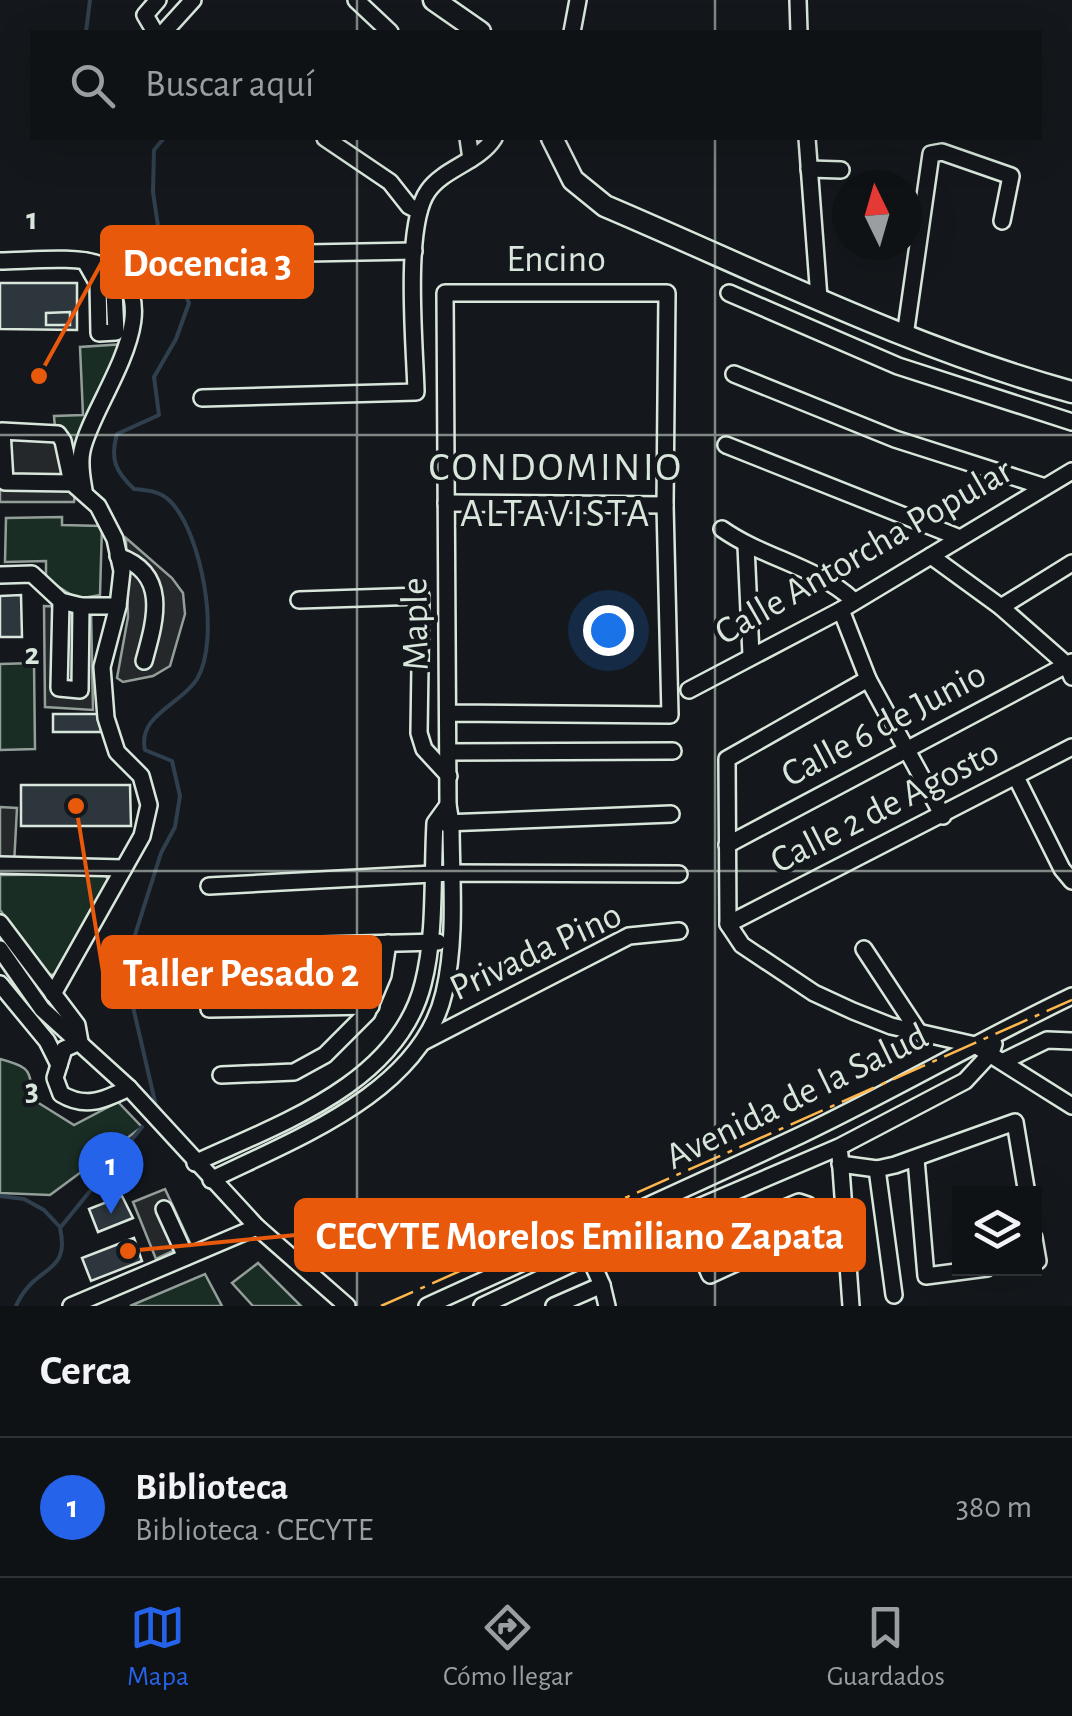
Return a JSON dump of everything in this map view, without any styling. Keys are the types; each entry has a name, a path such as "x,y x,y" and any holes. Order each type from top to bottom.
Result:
{"main road":[{"path":"434,0 477,30"},
{"path":"553,140 573,180 605,206 905,336 1011,376 1072,392"}],"street":[{"path":"154,30 144,15 158,0"},
{"path":"166,30 193,0"},
{"path":"356,0 388,30"},
{"path":"572,30 578,0"},
{"path":"798,0 799,30"},
{"path":"328,140 390,182 409,206 419,211"},
{"path":"468,140 471,158"},
{"path":"202,398 416,392 414,251 419,211 428,190 493,140"},
{"path":"807,140 819,298"},
{"path":"905,336 931,154 942,152 1010,176 1002,222"},
{"path":"809,169 841,170"},
{"path":"196,255 414,251"},
{"path":"0,261 100,264 115,273 130,292 134,319 82,450 78,486"},
{"path":"85,261 98,284"},
{"name":"Encino","path":"445,293 667,293 665,505"},
{"name":"Maple","path":"443,823 448,805 450,713 445,293"},
{"path":"729,293 898,366 1072,422"},
{"path":"734,374 895,440 1042,486"},
{"path":"53,994 142,836 149,805 141,776 117,752 106,718 102,667 118,606 122,572 106,522 78,486 58,434 2,431 5,482 78,486"},
{"path":"726,445 960,538"},
{"name":"Calle Antorcha Popular","path":"689,690 847,605 1072,471"},
{"path":"446,503 665,505 670,715 450,713"},
{"path":"722,528 746,546 834,582 847,605 868,680 944,816"},
{"path":"746,546 752,655"},
{"path":"118,556 135,562 150,580 155,597 156,614 144,661"},
{"path":"931,556 1001,607 1070,668"},
{"path":"1001,607 1070,567"},
{"path":"0,575 32,574 60,601 81,606 118,606"},
{"path":"299,600 421,596 420,733 424,749 449,776"},
{"path":"60,601 59,688 80,690 81,606"},
{"name":"Calle 6 de Junio","path":"726,845 1070,668"},
{"path":"868,680 728,759 728,924 751,954 814,993 891,1026 975,1045 1072,1106"},
{"name":"Calle 2 de Agosto","path":"728,924 1072,747"},
{"path":"449,752 673,751"},
{"path":"1016,777 1062,870 1072,881"},
{"path":"443,823 671,814"},
{"path":"211,1180 355,1106 378,1090 423,1042 444,992 450,942 451,872 443,823"},
{"path":"195,1163 334,1094 368,1070 396,1043 415,1012 424,981 432,874 443,823"},
{"path":"0,865 124,868"},
{"path":"209,886 451,872 679,874"},
{"path":"0,924 77,1025 80,1042"},
{"name":"Privada Pino","path":"423,1042 629,936 679,931"},
{"path":"207,948 450,942"},
{"path":"221,1075 294,1072 325,1055 371,1006 383,974 388,944"},
{"path":"864,948 918,1030"},
{"path":"0,949 42,1009 129,1088 257,1227 348,1306"},
{"path":"0,984 47,1041 59,1065"},
{"name":"Avenida de la Salud","path":"427,1306 802,1134 1072,996"},
{"path":"209,1009 371,1006"},
{"path":"998,1031 998,1057"},
{"path":"998,1057 1048,1040 1072,1041"},
{"path":"80,1042 64,1049 56,1078 61,1094 74,1102 104,1100 129,1088"},
{"name":"Avenida de la Salud","path":"482,1306 839,1147 966,1081 998,1057"},
{"path":"840,1164 877,1169 916,1159 1014,1122 1026,1186"},
{"path":"839,1147 851,1306"},
{"path":"916,1159 926,1276 952,1273"},
{"path":"877,1169 894,1295"},
{"path":"683,1214 696,1245 710,1275 812,1228 815,1216 808,1205 799,1202 696,1245"},
{"path":"164,1209 186,1257"},
{"path":"70,1306 257,1227"},
{"path":"589,1256 607,1306"},
{"path":"890,1265 925,1262"},
{"path":"554,1306 602,1286"}],"green space":[{"path":"126,344 80,449 73,448 64,430 55,428 54,416 83,415 80,347"},
{"path":"62,517 62,525 102,526 100,595 78,599 46,579 46,561 5,562 6,518"},
{"path":"34,663 35,749 0,750 0,664"},
{"path":"104,874 110,882 57,974 49,975 0,910 0,875"},
{"path":"0,1059 25,1069 37,1102 74,1125 118,1102 142,1127 50,1195 0,1193"},
{"path":"258,1263 301,1306 253,1306 232,1283"},
{"path":"205,1274 222,1306 130,1306"}],"shaded area":[{"path":"0,428 64,430 72,448 80,449 74,502 0,502"},
{"path":"126,538 172,578 183,593 185,614 170,666 153,676 123,682 117,678 128,617"},
{"path":"44,606 91,608 93,710 45,707"},
{"path":"0,807 17,808 14,865 0,865"},
{"path":"165,1189 190,1243 156,1259 133,1202"}],"building":[{"path":"0,283 77,283 77,330 0,329"},
{"path":"70,312 70,325 46,325 46,313"},
{"path":"21,595 22,637 0,637 0,596"},
{"path":"53,714 100,714 101,732 53,732"},
{"path":"21,785 130,785 131,826 21,826"},
{"path":"122,1196 133,1218 98,1232 89,1209"},
{"path":"134,1238 142,1261 91,1281 82,1258"}],"waterway":[{"path":"86,30 90,0"},
{"path":"156,1106 127,981 128,957 161,853 175,827 180,796 172,761 145,750 144,738 154,719 197,679 207,639 205,587 181,516 162,495 134,489 118,470 114,458 117,434 159,415 154,377 176,339 189,303 159,233 153,192 154,150 162,140"},
{"path":"16,1306 32,1283 56,1263 62,1243 60,1228 142,1127"},
{"path":"0,1196 24,1199 44,1210 59,1226"}],"power":[{"path":"381,1306 1072,1000"}],"place":[{"name":"Docencia 3","path":"39,376"},
{"name":"Taller Pesado 2","path":"76,806"},
{"name":"Biblioteca","path":"111,1214"},
{"name":"CECYTE Morelos Emiliano Zapata","path":"128,1251"}],"district":[{"name":"CONDOMINIO ALTAVISTA","path":"556,491"}]}
